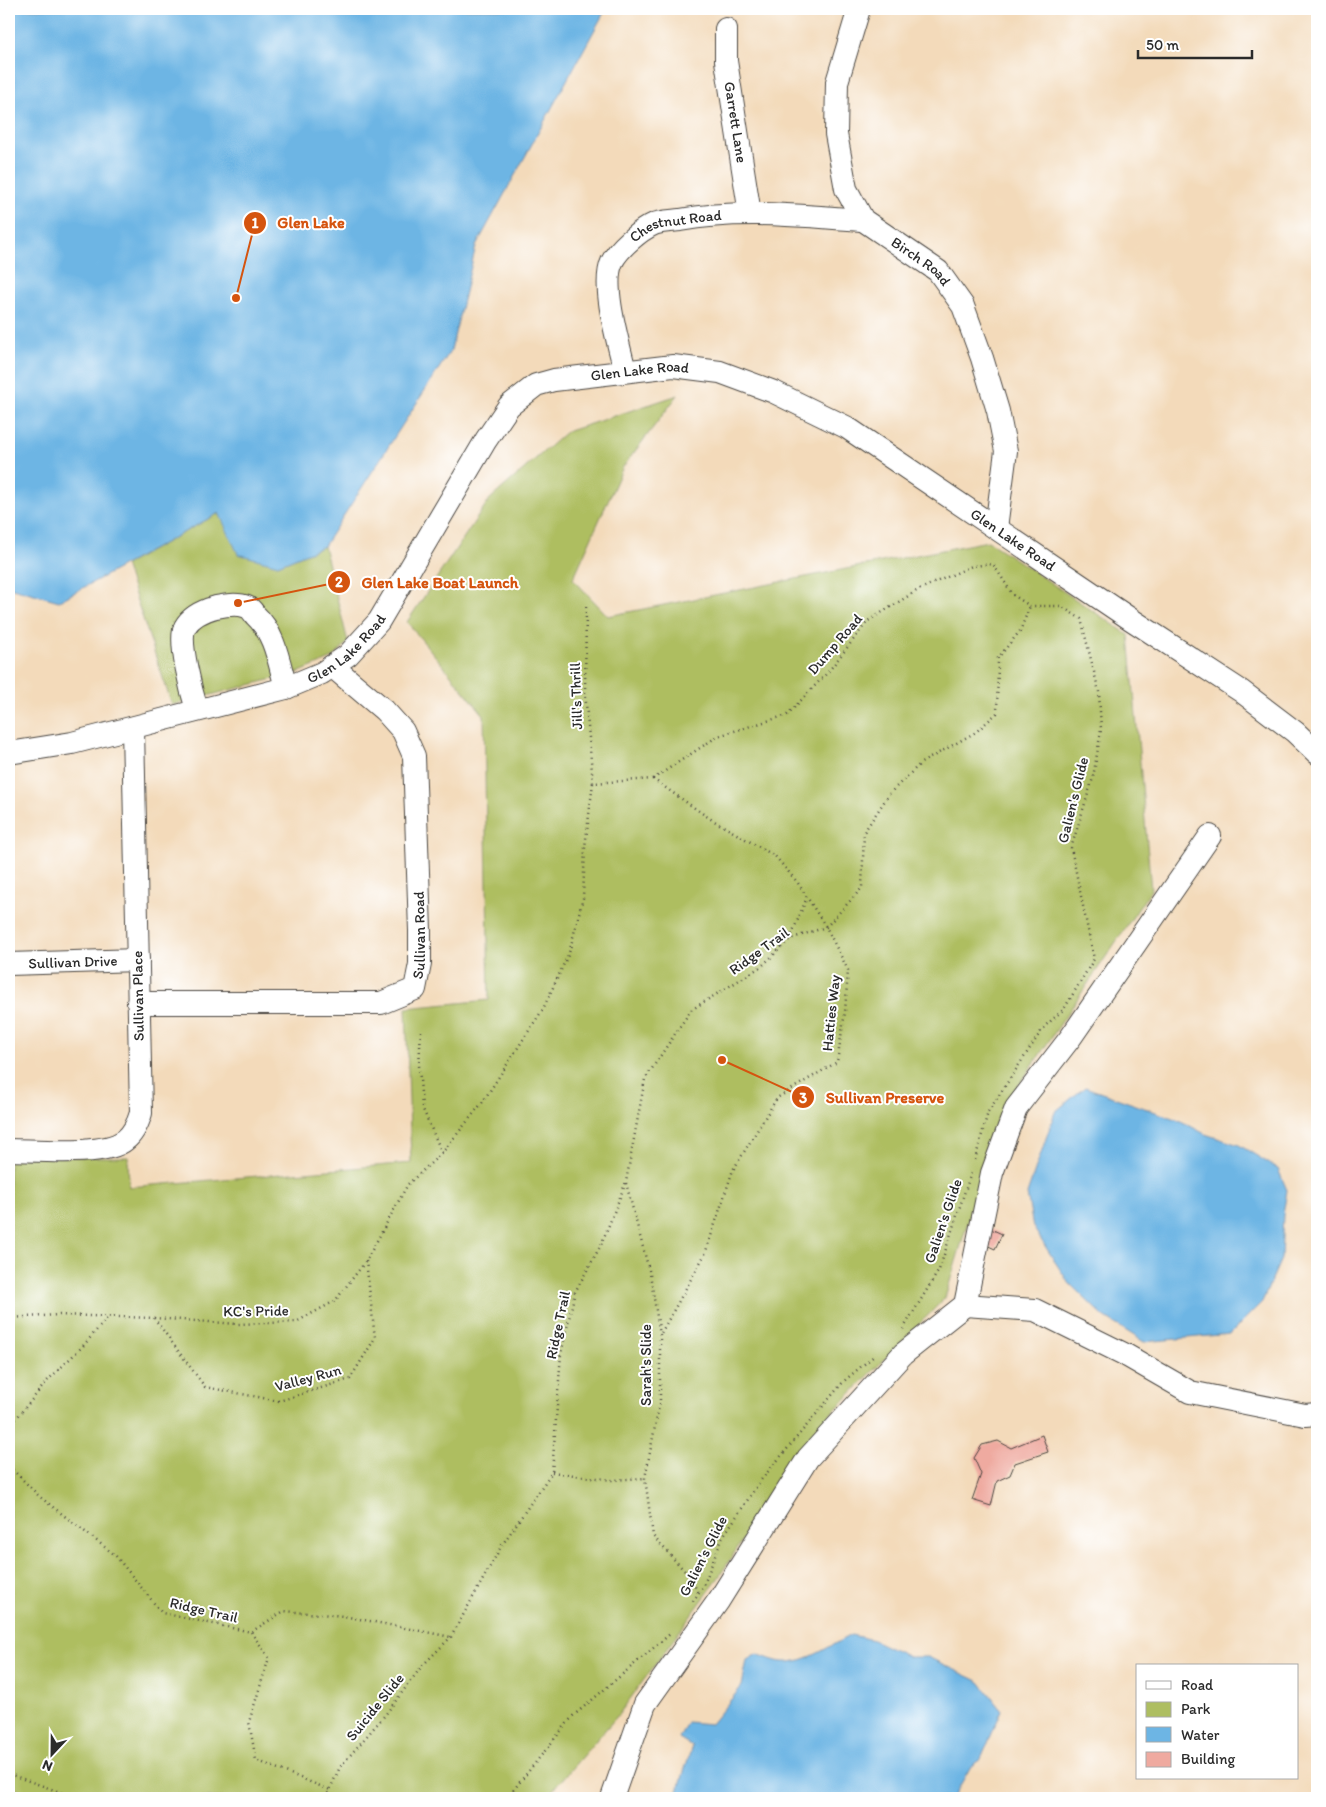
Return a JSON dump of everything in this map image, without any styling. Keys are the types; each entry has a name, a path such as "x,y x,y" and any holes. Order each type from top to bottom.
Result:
{"street":[{"name":"Birch Road","path":"858,9 837,82 836,134 846,189 863,220 938,271 963,306 998,412 1006,451 996,528"},
{"name":"Garrett Lane","path":"726,29 726,61 750,214"},
{"name":"Chestnut Road","path":"625,371 611,308 609,278 612,262 632,238 654,224 701,216 767,213 863,220"},
{"name":"Glen Lake Road","path":"9,753 72,743 133,728 286,688 322,673 348,655 379,621 486,440 509,406 536,385 554,380 673,366 720,372 774,392 846,427 1241,691 1295,732 1317,753"},
{"path":"197,710 188,673 184,628 193,617 217,607 232,605 248,607 264,623 273,642 286,688"},
{"name":"Sullivan Road","path":"138,1003 381,1003 415,989 420,964 420,931 414,756 403,731 390,717 332,666"},
{"name":"Sullivan Place","path":"9,1150 75,1151 112,1148 125,1140 137,1126 141,1113 133,728"},
{"path":"612,1798 645,1704 719,1600 808,1458 903,1354 965,1305 992,1173 1016,1108 1076,1029 1210,836"},
{"name":"Sullivan Drive","path":"9,964 138,960"},
{"path":"965,1305 1035,1310 1124,1354 1190,1392 1305,1415 1317,1414"}],"path":[{"name":"Dump Road","path":"653,780 718,736 787,715 828,672 868,621 918,590 972,566 993,564 1013,595 1030,606"},
{"path":"826,928 862,888 864,832 890,793 920,763 976,732 997,713 998,658 1020,631 1030,606"},
{"name":"Galien's Glide","path":"900,1334 939,1270 974,1166 988,1112 1044,1027 1064,1009 1094,959 1071,848 1093,778 1101,730 1099,692 1081,619 1061,606 1030,606"},
{"name":"Jill's Thrill","path":"442,1153 482,1104 543,1009 569,953 583,898 585,847 593,783 585,692 586,607"},
{"path":"593,783 653,780"},
{"name":"Hatties Way","path":"653,780 710,818 775,856 798,883 807,897 848,970 845,1012 837,1062 777,1098 733,1170 705,1254 660,1335"},
{"path":"790,939 807,897"},
{"name":"Ridge Trail","path":"552,1472 561,1354 575,1292 602,1245 626,1182 645,1079 691,1010 762,966 790,939 826,928"},
{"path":"421,1031 418,1065 422,1107 442,1153"},
{"name":"KC's Pride","path":"9,1318 59,1315 154,1318 238,1324 296,1322 335,1301 366,1261 408,1184 442,1153"},
{"name":"Sarah's Slide","path":"626,1182 650,1274 660,1335 660,1401 645,1478 653,1536 691,1578 698,1593"},
{"name":"Valley Run","path":"154,1318 205,1387 279,1401 350,1379 375,1338 366,1261"},
{"path":"9,1427 49,1379 83,1346 108,1317"},
{"name":"Galien's Glide","path":"689,1608 698,1593 722,1538 761,1480 844,1381 879,1351"},
{"name":"Ridge Trail","path":"9,1466 40,1497 115,1555 162,1613 251,1632 284,1611 344,1616 451,1637"},
{"path":"451,1637 502,1545 552,1472 612,1480 645,1478"},
{"path":"507,1798 573,1716 674,1631"},
{"path":"251,1632 270,1658 249,1722 256,1760 330,1790"},
{"name":"Suicide Slide","path":"326,1798 340,1767 385,1716 422,1666 451,1637"},
{"path":"9,1774 77,1798"}],"green space":[{"path":"678,395 623,467 573,579 608,616 988,541 1129,635 1151,890 1001,1112 945,1298 810,1435 715,1583 619,1714 546,1798 44,1798 9,1787 9,1157 128,1157 129,1187 411,1163 406,1008 489,1000 484,715 407,622 489,500 566,432"},
{"path":"219,513 278,565 324,546 348,642 333,658 300,672 172,705 125,565"}],"water":[{"path":"9,9 606,9 476,246 451,350 324,546 278,565 238,554 219,513 59,601 9,587"},
{"path":"1085,1087 1181,1121 1205,1134 1239,1145 1278,1169 1287,1190 1283,1215 1281,1259 1262,1302 1230,1334 1144,1342 1104,1317 1068,1282 1033,1227 1027,1194 1055,1112"},
{"path":"851,1635 873,1640 909,1657 928,1657 980,1682 1002,1710 981,1759 971,1766 953,1798 676,1798 692,1746 679,1738 687,1722 711,1724 742,1686 747,1660 757,1654 781,1662 802,1660"}],"building":[{"path":"991,1229 1002,1234 995,1249 984,1244"},
{"path":"1042,1435 1048,1452 1015,1463 1010,1475 997,1481 991,1506 972,1500 981,1474 974,1458 982,1445 998,1441 1011,1448"}],"place":[{"name":"Glen Lake","path":"236,298"},
{"name":"Glen Lake Boat Launch","path":"238,603"},
{"name":"Sullivan Preserve","path":"722,1060"}]}
